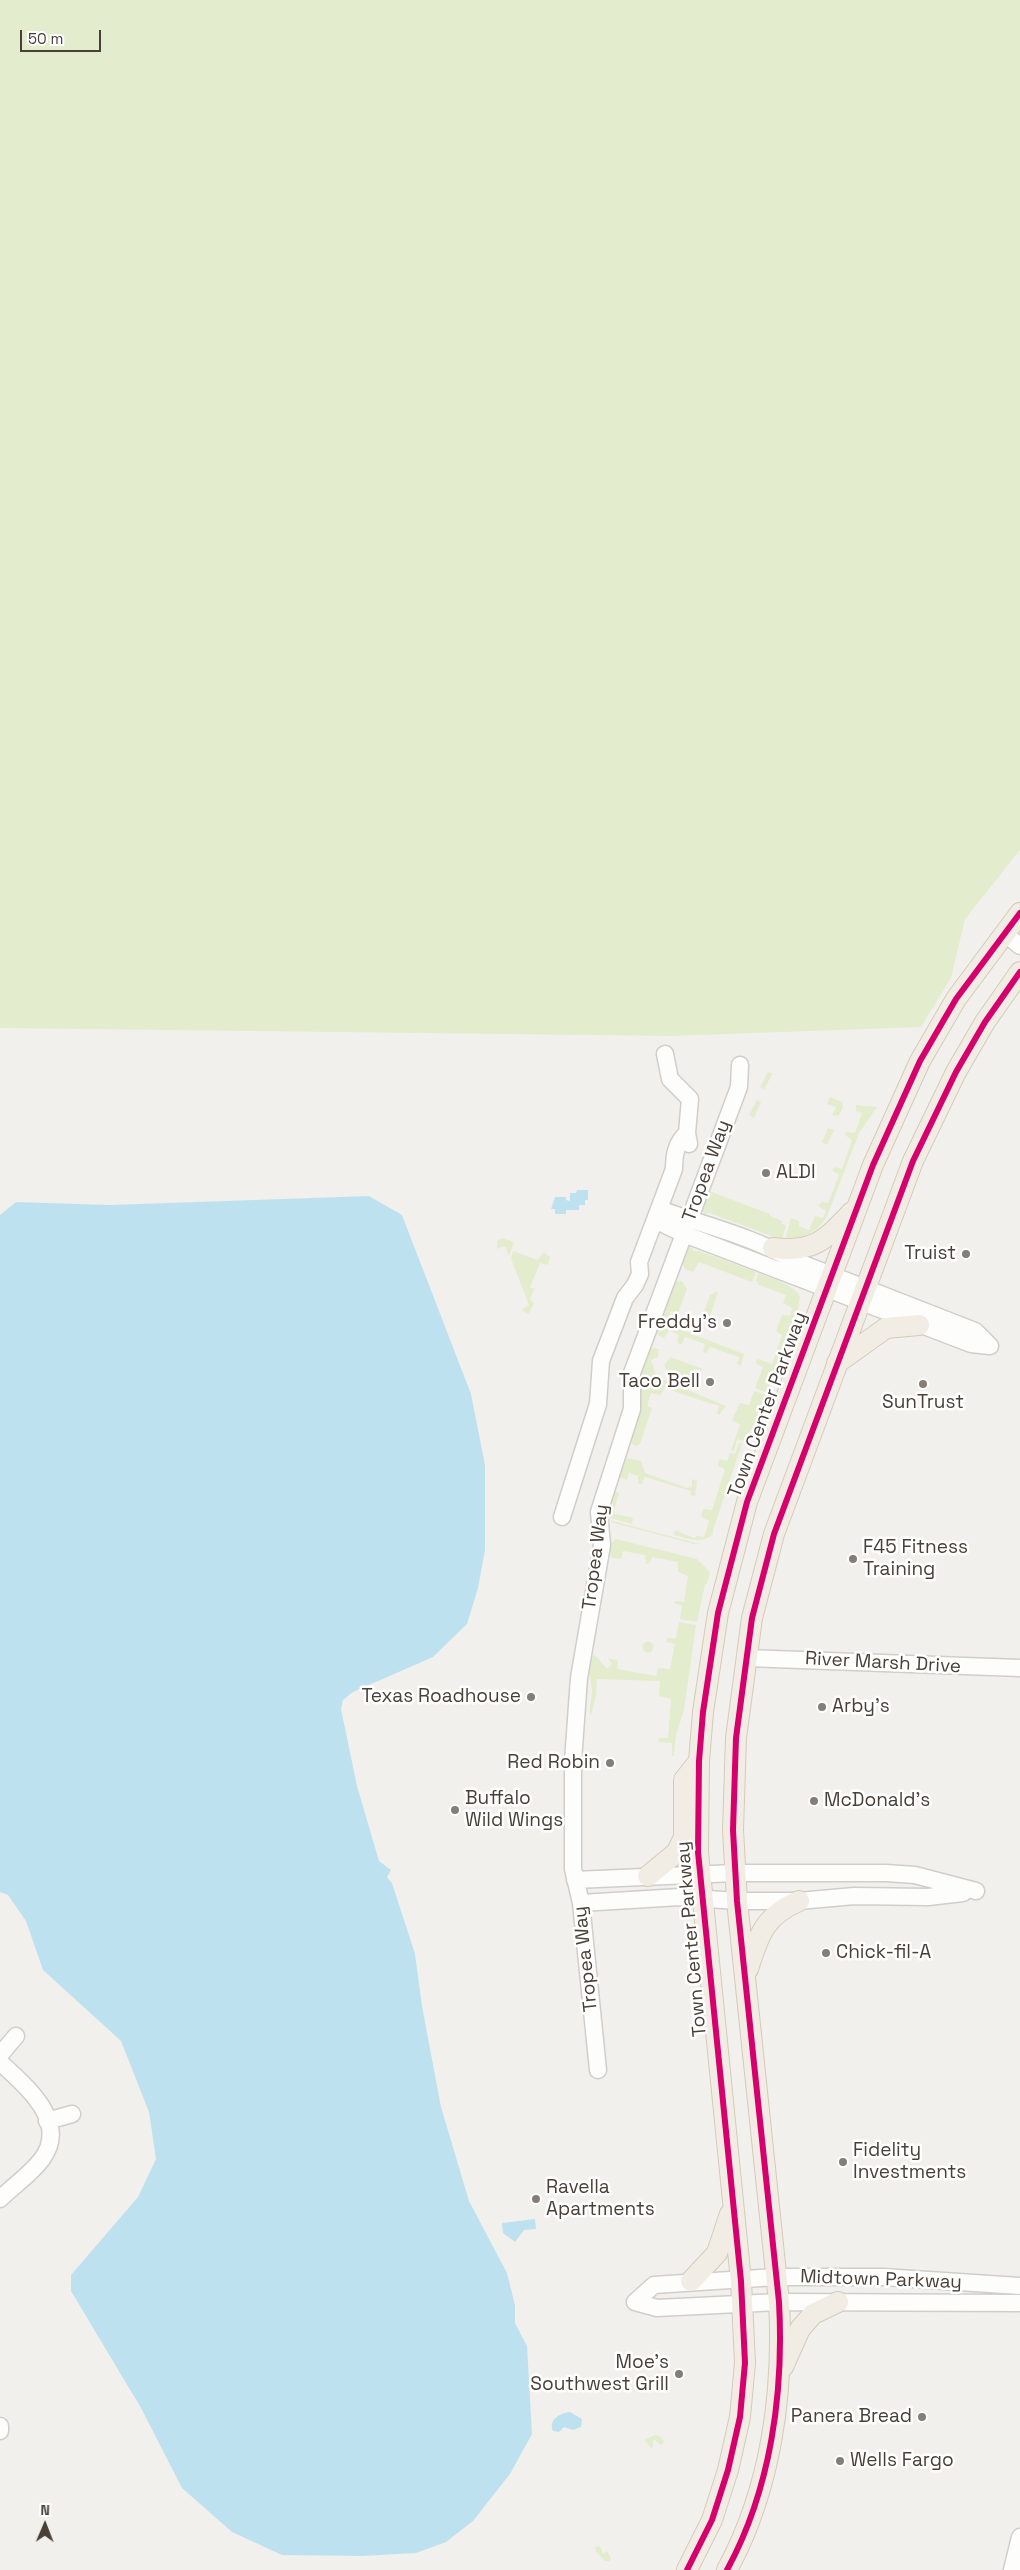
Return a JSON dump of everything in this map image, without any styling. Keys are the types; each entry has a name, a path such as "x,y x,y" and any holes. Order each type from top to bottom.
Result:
{"main road":[{"name":"Town Center Parkway","path":"687,2570 712,2520 735,2444 745,2363 742,2281 698,1852 699,1761 705,1695 718,1613 747,1502 873,1165 920,1061 956,999 1020,913"},
{"path":"727,2570 749,2525 770,2448 780,2376 779,2302 737,1901 733,1830 736,1738 752,1618 774,1534 836,1363 913,1161 956,1072 985,1022 1020,972"},
{"path":"985,1022 1020,996"},
{"path":"773,1248 793,1251 813,1246 829,1235 857,1207"},
{"path":"836,1363 886,1328 919,1325"},
{"path":"648,1876 677,1852 684,1837 684,1780 699,1761"},
{"path":"745,1978 759,1934 781,1908 799,1901"},
{"path":"691,2281 717,2253 733,2203"},
{"path":"780,2376 800,2329 813,2314 838,2302"}],"street":[{"path":"1004,933 1020,946"},
{"path":"562,1517 598,1404 601,1361 625,1298 628,1275 639,1262 674,1169 674,1155 678,1145 687,1133 690,1099 670,1079 665,1054"},
{"name":"Tropea Way","path":"598,2070 581,1903 575,1880 572,1836 574,1726 580,1670 602,1545 599,1512 632,1409 632,1373 739,1087 740,1065"},
{"path":"657,1214 684,1234 976,1331 990,1346 971,1344 919,1325 863,1295"},
{"path":"657,1214 690,1218 773,1248 829,1282"},
{"name":"River Marsh Drive","path":"746,1658 1020,1668"},
{"path":"575,1880 735,1873 886,1873 915,1876 976,1891 928,1897 854,1896 799,1901 702,1900 680,1897 581,1903"},
{"path":"0,2055 16,2036"},
{"path":"0,2062 39,2100 47,2121 49,2146 42,2159 0,2199"},
{"path":"47,2121 72,2114"},
{"name":"Midtown Parkway","path":"1020,2286 883,2277 776,2277 742,2281 691,2281 654,2285 635,2302 657,2308 779,2302 1020,2303"},
{"path":"0,2426 0,2431"},
{"path":"1012,2570 1020,2536"}],"green space":[{"path":"0,0 1020,0 1020,850 965,919 951,978 921,1027 672,1036 0,1028"},
{"path":"768,1072 772,1074 764,1090 760,1087"},
{"path":"830,1097 842,1102 843,1108 838,1116 832,1115 836,1107 827,1104"},
{"path":"757,1100 761,1102 754,1118 749,1115"},
{"path":"856,1105 877,1107 859,1133 828,1214 815,1230 799,1238 785,1240 791,1218 799,1221 799,1226 809,1230 815,1216 823,1218 826,1211 818,1206 822,1202 828,1203 839,1175 832,1170 835,1167 842,1169 852,1140 845,1135 846,1132 855,1133 862,1113 856,1111"},
{"path":"828,1128 834,1130 827,1145 822,1142"},
{"path":"709,1191 770,1214 770,1216 782,1221 781,1224 786,1225 782,1240 710,1213 704,1214 701,1207"},
{"path":"719,1236 802,1267 810,1274 718,1240"},
{"path":"502,1238 514,1242 509,1256 505,1246 497,1249 497,1241"},
{"path":"692,1246 693,1251 699,1251 756,1272 752,1282 699,1262 693,1272 685,1269 681,1260 688,1248"},
{"path":"513,1251 538,1260 543,1252 550,1257 548,1265 540,1263 530,1287 534,1289 530,1300 534,1303 529,1314 522,1310 529,1305 511,1259"},
{"path":"758,1273 787,1285 800,1296 798,1309 767,1393 755,1388 763,1367 757,1364 756,1361 758,1359 772,1364 782,1335 776,1331 782,1315 790,1316 792,1308 783,1303 786,1295 757,1284"},
{"path":"682,1281 687,1289 678,1313 671,1311 666,1324 744,1354 741,1366 737,1364 739,1357 710,1347 706,1354 703,1351 705,1344 685,1337 682,1344 679,1344 677,1341 679,1335 669,1330 664,1338 658,1335 656,1328 675,1282"},
{"path":"718,1291 710,1317 702,1317 710,1295"},
{"path":"652,1348 659,1349 658,1357 651,1360 657,1377 726,1406 719,1415 717,1413 719,1406 664,1388 661,1395 651,1393 647,1406 652,1408 640,1444 635,1446 629,1440 638,1375 649,1350"},
{"path":"670,1357 703,1369 702,1371 695,1369 690,1382 669,1373 664,1366"},
{"path":"754,1391 766,1395 756,1422 743,1441 737,1439 734,1451 731,1450 740,1425 732,1420 740,1403 749,1405"},
{"path":"739,1443 742,1444 713,1534 699,1540 674,1535 675,1530 694,1538 697,1536 704,1537 709,1521 701,1517 703,1509 712,1510 725,1469 718,1466 719,1459 727,1461 730,1453 735,1454"},
{"path":"628,1458 641,1461 645,1473 687,1488 692,1487 692,1479 697,1481 695,1496 690,1495 691,1491 645,1477 642,1484 638,1484 638,1476 629,1473 627,1480 618,1476 622,1459"},
{"path":"614,1491 619,1493 613,1514 631,1517 633,1519 632,1524 607,1517 606,1508"},
{"path":"609,1520 702,1544 694,1544 614,1523"},
{"path":"616,1539 697,1559 710,1572 707,1584 705,1584 697,1622 680,1619 682,1606 674,1603 676,1601 684,1602 688,1576 678,1572 678,1562 652,1557 650,1563 646,1564 645,1555 623,1551 621,1559 612,1558 608,1553 609,1545"},
{"path":"679,1622 696,1625 684,1710 676,1735 674,1756 672,1756 672,1743 658,1742 659,1738 668,1738 671,1699 659,1696 660,1681 597,1679 596,1695 591,1716 592,1688 588,1665 590,1658 595,1655 607,1669 612,1664 608,1658 618,1661 617,1669 656,1676 658,1668 670,1669 675,1644 667,1642 667,1638 676,1638"},
{"path":"648,1641 654,1647 648,1653 642,1647"},
{"path":"655,2435 660,2436 664,2442 661,2445 654,2439 652,2449 644,2440"},
{"path":"600,2546 603,2554 607,2551 611,2558 610,2561 605,2561 596,2552 595,2547"}],"water":[{"path":"577,1190 588,1190 588,1200 585,1200 585,1205 579,1205 579,1210 566,1210 566,1214 555,1214 555,1209 551,1209 555,1197 566,1197 566,1200 570,1201 570,1193 576,1193"},
{"path":"369,1196 402,1215 471,1394 485,1465 485,1550 478,1588 467,1624 433,1657 353,1692 343,1700 341,1709 357,1786 379,1861 391,1870 387,1877 392,1883 415,1954 422,2006 441,2107 469,2201 507,2273 515,2305 515,2323 527,2346 532,2434 510,2474 473,2521 446,2542 416,2553 362,2556 282,2555 232,2532 182,2488 141,2408 71,2291 71,2275 138,2197 156,2159 149,2112 121,2041 43,1970 26,1921 8,1895 0,1892 0,1215 16,1202 110,1205"},
{"path":"535,2219 536,2229 524,2230 515,2242 503,2233 502,2223"},
{"path":"570,2412 582,2419 581,2427 573,2430 564,2427 559,2432 553,2431 552,2424 554,2420 562,2414"}],"cycle path":[{"path":"687,2570 712,2520 728,2470 740,2417 745,2363 741,2281 698,1852 699,1761 703,1712 718,1613 747,1502 873,1165 920,1061 956,999 1020,913"},
{"path":"727,2570 742,2539 764,2474 776,2405 780,2336 779,2302 737,1901 733,1830 736,1738 752,1618 774,1534 913,1161 956,1072 985,1022 1020,972"}],"place":[{"name":"ALDI","path":"766,1173"},
{"name":"Truist","path":"966,1254"},
{"name":"Freddy's","path":"727,1323"},
{"name":"Taco Bell","path":"710,1382"},
{"name":"SunTrust","path":"923,1384"},
{"name":"F45 Fitness Training","path":"853,1559"},
{"name":"Texas Roadhouse","path":"531,1697"},
{"name":"Arby's","path":"822,1707"},
{"name":"Red Robin","path":"610,1763"},
{"name":"McDonald's","path":"814,1801"},
{"name":"Buffalo Wild Wings","path":"455,1810"},
{"name":"Chick-fil-A","path":"826,1953"},
{"name":"Fidelity Investments","path":"843,2162"},
{"name":"Ravella Apartments","path":"536,2199"},
{"name":"Moe's Southwest Grill","path":"679,2374"},
{"name":"Panera Bread","path":"922,2417"},
{"name":"Wells Fargo","path":"840,2461"}]}
